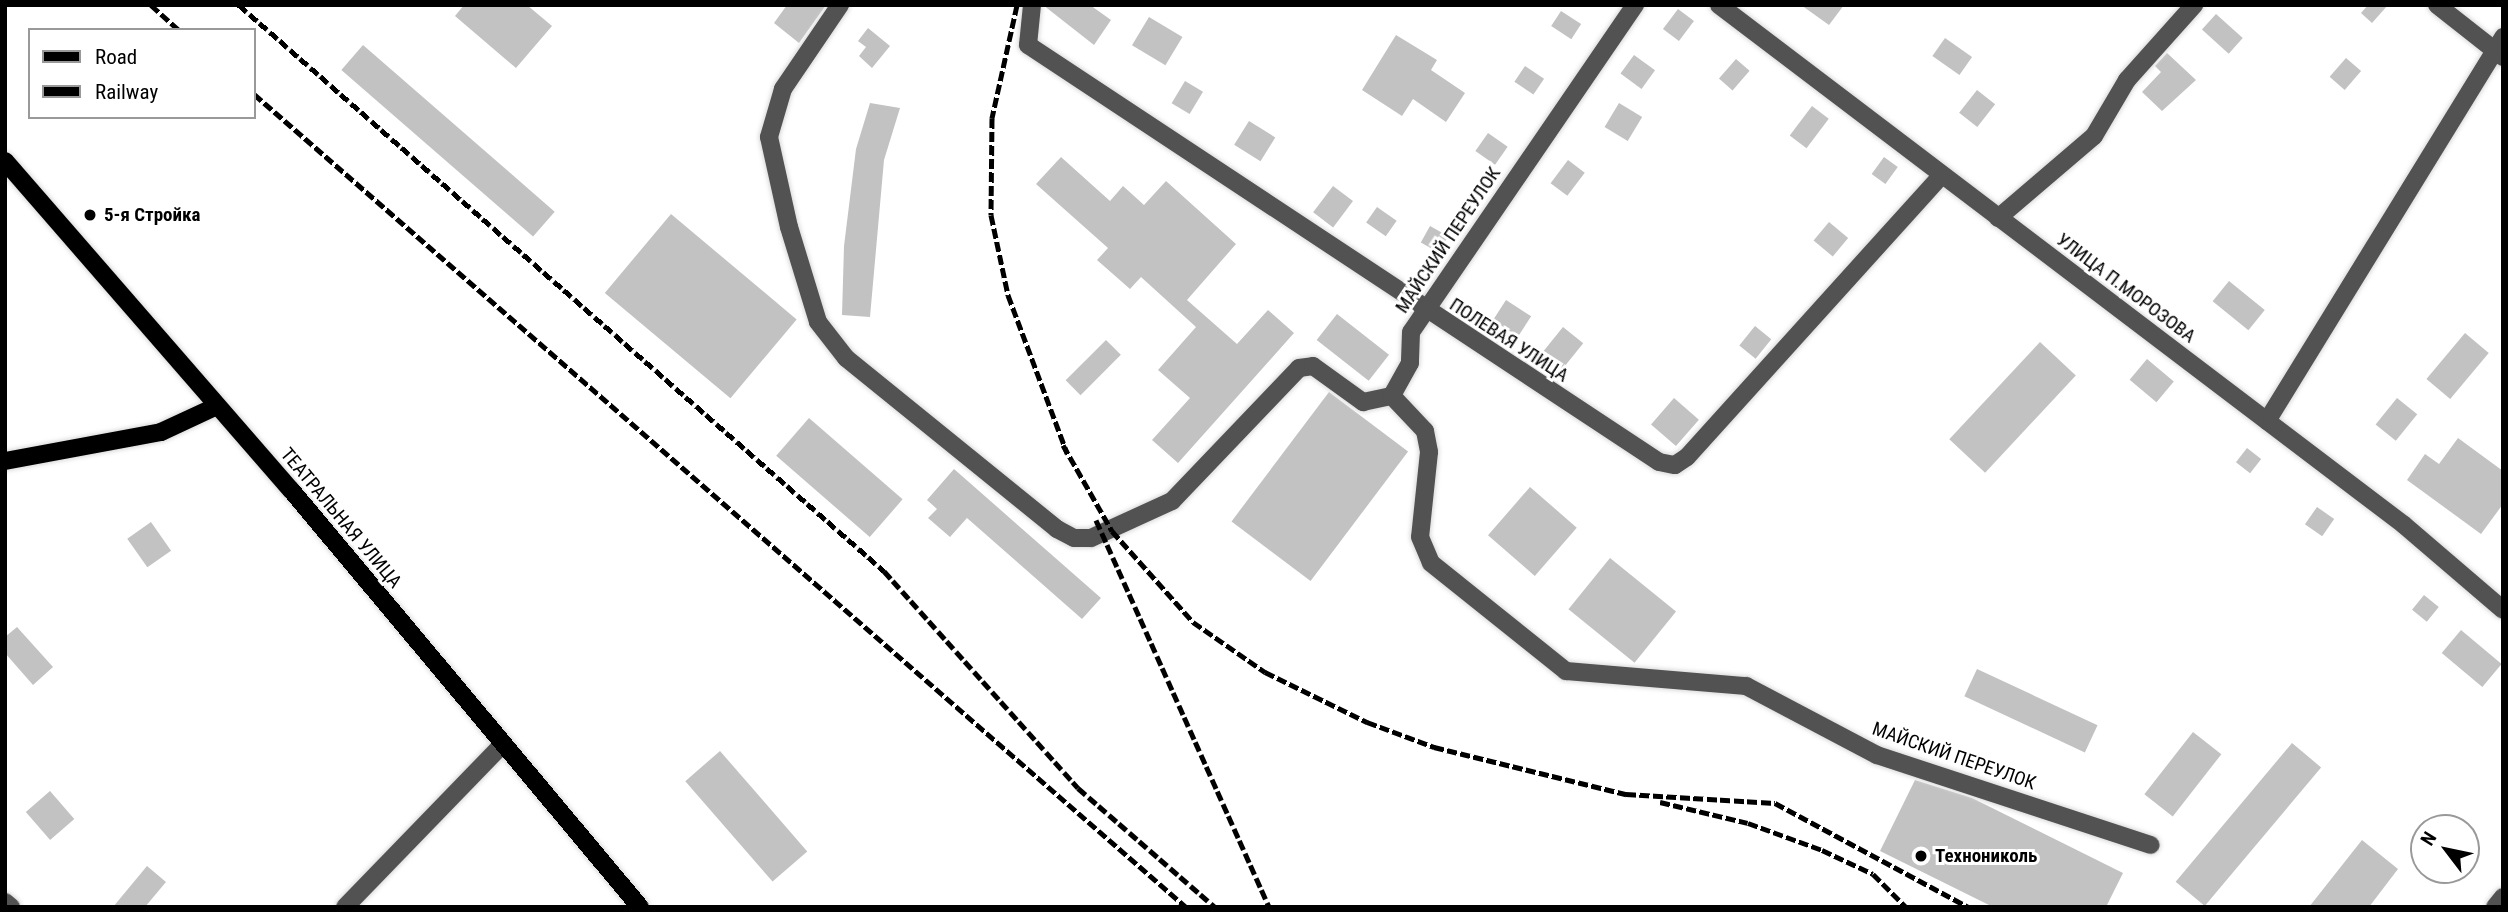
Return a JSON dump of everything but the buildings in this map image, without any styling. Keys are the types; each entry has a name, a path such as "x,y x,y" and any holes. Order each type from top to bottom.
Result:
{"main road":[{"name":"ТЕАТРАЛЬНАЯ УЛИЦА","path":"5,161 217,406 640,907"},
{"path":"5,461 161,432 217,406"}],"street":[{"path":"840,5 783,89 769,137 789,227 818,322 846,358 1057,528 1074,538 1091,538 1172,501 1299,368 1314,366 1363,402 1392,396"},
{"name":"ПОЛЕВАЯ УЛИЦА","path":"1032,5 1028,45 1424,310 1659,462 1675,465 1687,457 1942,176"},
{"name":"МАЙСКИЙ ПЕРЕУЛОК","path":"1635,5 1411,332 1410,363 1392,396 1426,431 1429,452 1420,537 1431,563 1566,671 1746,686 1877,755 2151,845"},
{"name":"УЛИЦА П.МОРОЗОВА","path":"1719,5 2404,525 2503,610"},
{"path":"1998,218 2094,136 2127,80 2194,5"},
{"path":"2267,421 2499,47 2437,5"},
{"path":"345,907 503,744"},
{"path":"2495,907 2503,897"},
{"path":"5,902 11,907"}],"railway":[{"path":"151,5 177,28"},
{"path":"239,5 884,571 1078,788 1215,907"},
{"path":"1017,5 992,118 991,215 1008,295 1067,453"},
{"path":"256,96 1186,907"},
{"path":"1063,445 1112,531 1193,622 1265,672 1367,722 1434,747 1626,794 1775,803 1968,907"},
{"path":"1096,520 1269,907"},
{"path":"1660,802 1748,823 1822,850 1873,874 1906,907"}],"place":[{"name":"5-я Стройка","path":"90,215"},
{"name":"Технониколь","path":"1921,856"}]}
